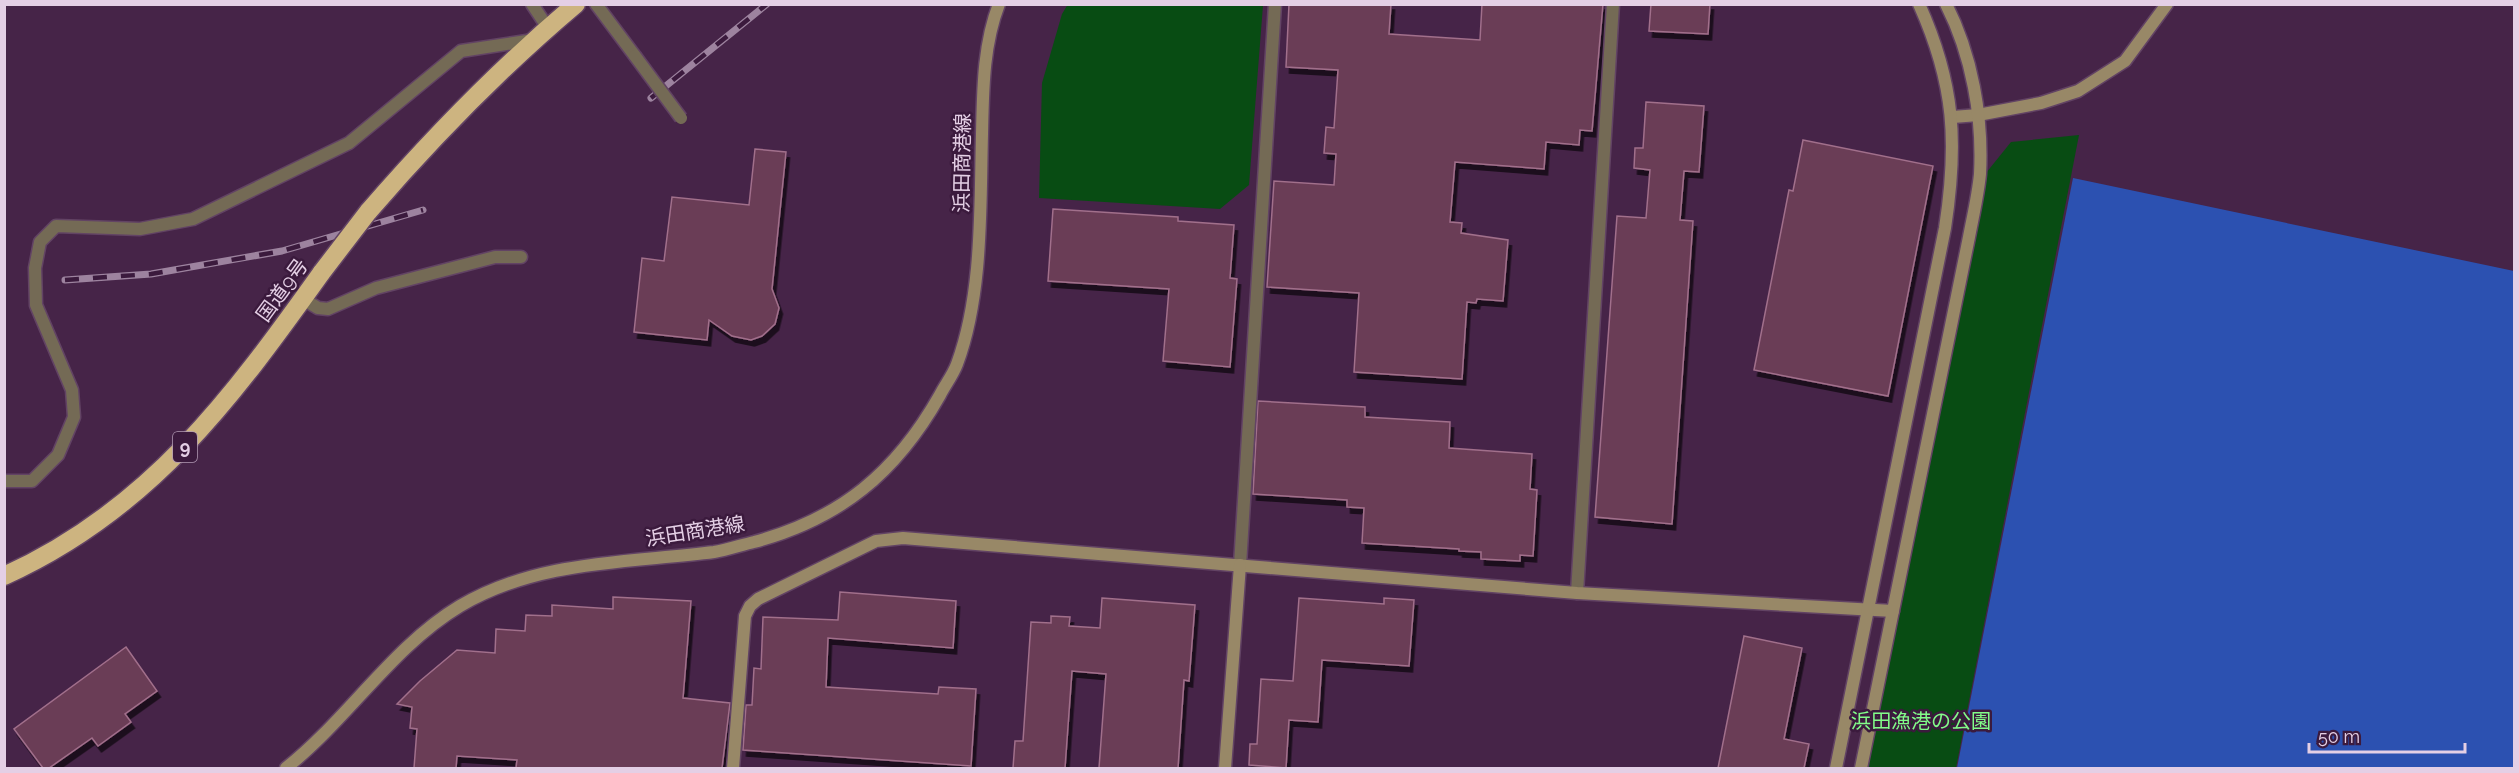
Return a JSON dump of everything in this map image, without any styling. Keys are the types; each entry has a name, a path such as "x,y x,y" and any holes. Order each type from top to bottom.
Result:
{"highway":[{"name":"国道9号","path":"4,576 55,550 90,528 153,479 237,390 368,212 440,131 541,34 576,4"}],"street":[{"path":"4,482 32,481 58,455 74,417 72,390 36,305 35,268 40,242 56,226 140,229 193,219 349,143 461,51 541,34 532,4"},
{"path":"596,4 681,118"},
{"name":"浜田商港線","path":"286,768 316,745 412,644 459,607 516,580 566,567 718,552 779,535 839,508 886,470 921,428 957,364 973,299 980,218 983,73 999,4"},
{"path":"1225,768 1275,4"},
{"path":"1577,593 1613,4"},
{"path":"1836,768 1945,228 1953,176 1953,117 1942,62 1919,4"},
{"path":"1861,768 1980,175 1978,115 1968,62 1946,4"},
{"path":"1953,117 1978,115 2041,103 2078,91 2125,61 2167,4"},
{"path":"303,299 318,308 328,309 376,288 495,256 521,257"},
{"path":"733,768 745,616 750,606 758,599 876,541 903,538 1577,593 1893,611"}],"green space":[{"path":"1068,4 1263,5 1249,185 1220,209 1039,198 1042,83 1062,14"},
{"name":"浜田漁港の公園","path":"2079,135 1956,768 1866,768 1986,173 2011,142"}],"water":[{"path":"2073,178 2514,271 2514,768 1957,768"}],"building":[{"path":"1289,4 1391,4 1389,34 1480,40 1482,4 1603,4 1592,131 1580,130 1579,145 1546,142 1544,169 1455,162 1450,222 1462,223 1461,233 1508,240 1503,301 1477,299 1476,303 1467,302 1462,379 1354,372 1359,293 1267,287 1274,181 1334,185 1336,154 1324,153 1326,127 1334,128 1338,70 1286,67"},
{"path":"1651,4 1710,4 1708,34 1649,31"},
{"path":"1646,102 1704,106 1699,172 1684,171 1680,220 1693,221 1672,524 1595,517 1617,216 1646,218 1650,170 1634,168 1635,148 1643,148"},
{"path":"1803,140 1933,166 1888,396 1754,370 1789,190 1793,191"},
{"path":"755,149 786,152 772,289 779,308 775,324 762,336 751,340 732,336 709,320 707,340 634,332 642,258 664,261 672,197 749,205"},
{"path":"1053,209 1178,217 1178,221 1234,225 1230,278 1237,279 1230,367 1163,361 1169,289 1048,281"},
{"path":"1258,401 1365,407 1365,417 1450,422 1449,448 1532,454 1530,489 1537,490 1533,556 1520,555 1520,561 1481,559 1481,552 1459,551 1459,549 1362,543 1364,508 1347,507 1347,500 1253,494"},
{"path":"840,592 956,601 953,648 828,638 826,687 938,694 939,687 976,689 971,766 743,750 746,705 752,705 754,668 761,669 763,617 838,620"},
{"path":"613,597 691,601 683,698 730,703 722,768 516,768 517,760 457,756 456,768 414,768 417,729 410,728 412,707 397,704 420,681 457,650 495,653 496,629 525,631 526,615 552,616 552,605 613,609"},
{"path":"1102,598 1195,605 1189,681 1184,680 1178,768 1099,768 1106,674 1072,671 1065,768 1013,768 1015,741 1023,741 1031,622 1051,623 1051,616 1070,617 1069,626 1100,628"},
{"path":"1299,598 1384,604 1384,598 1414,600 1409,666 1322,660 1318,722 1289,720 1286,768 1249,765 1250,744 1257,744 1261,679 1293,681"},
{"path":"1744,636 1802,648 1784,739 1809,744 1804,768 1718,768"},
{"path":"126,647 157,691 125,714 131,722 98,746 92,738 49,768 43,768 14,729"}],"railway":[{"path":"651,98 767,4"},
{"path":"65,280 151,274 282,251 423,210"}]}
